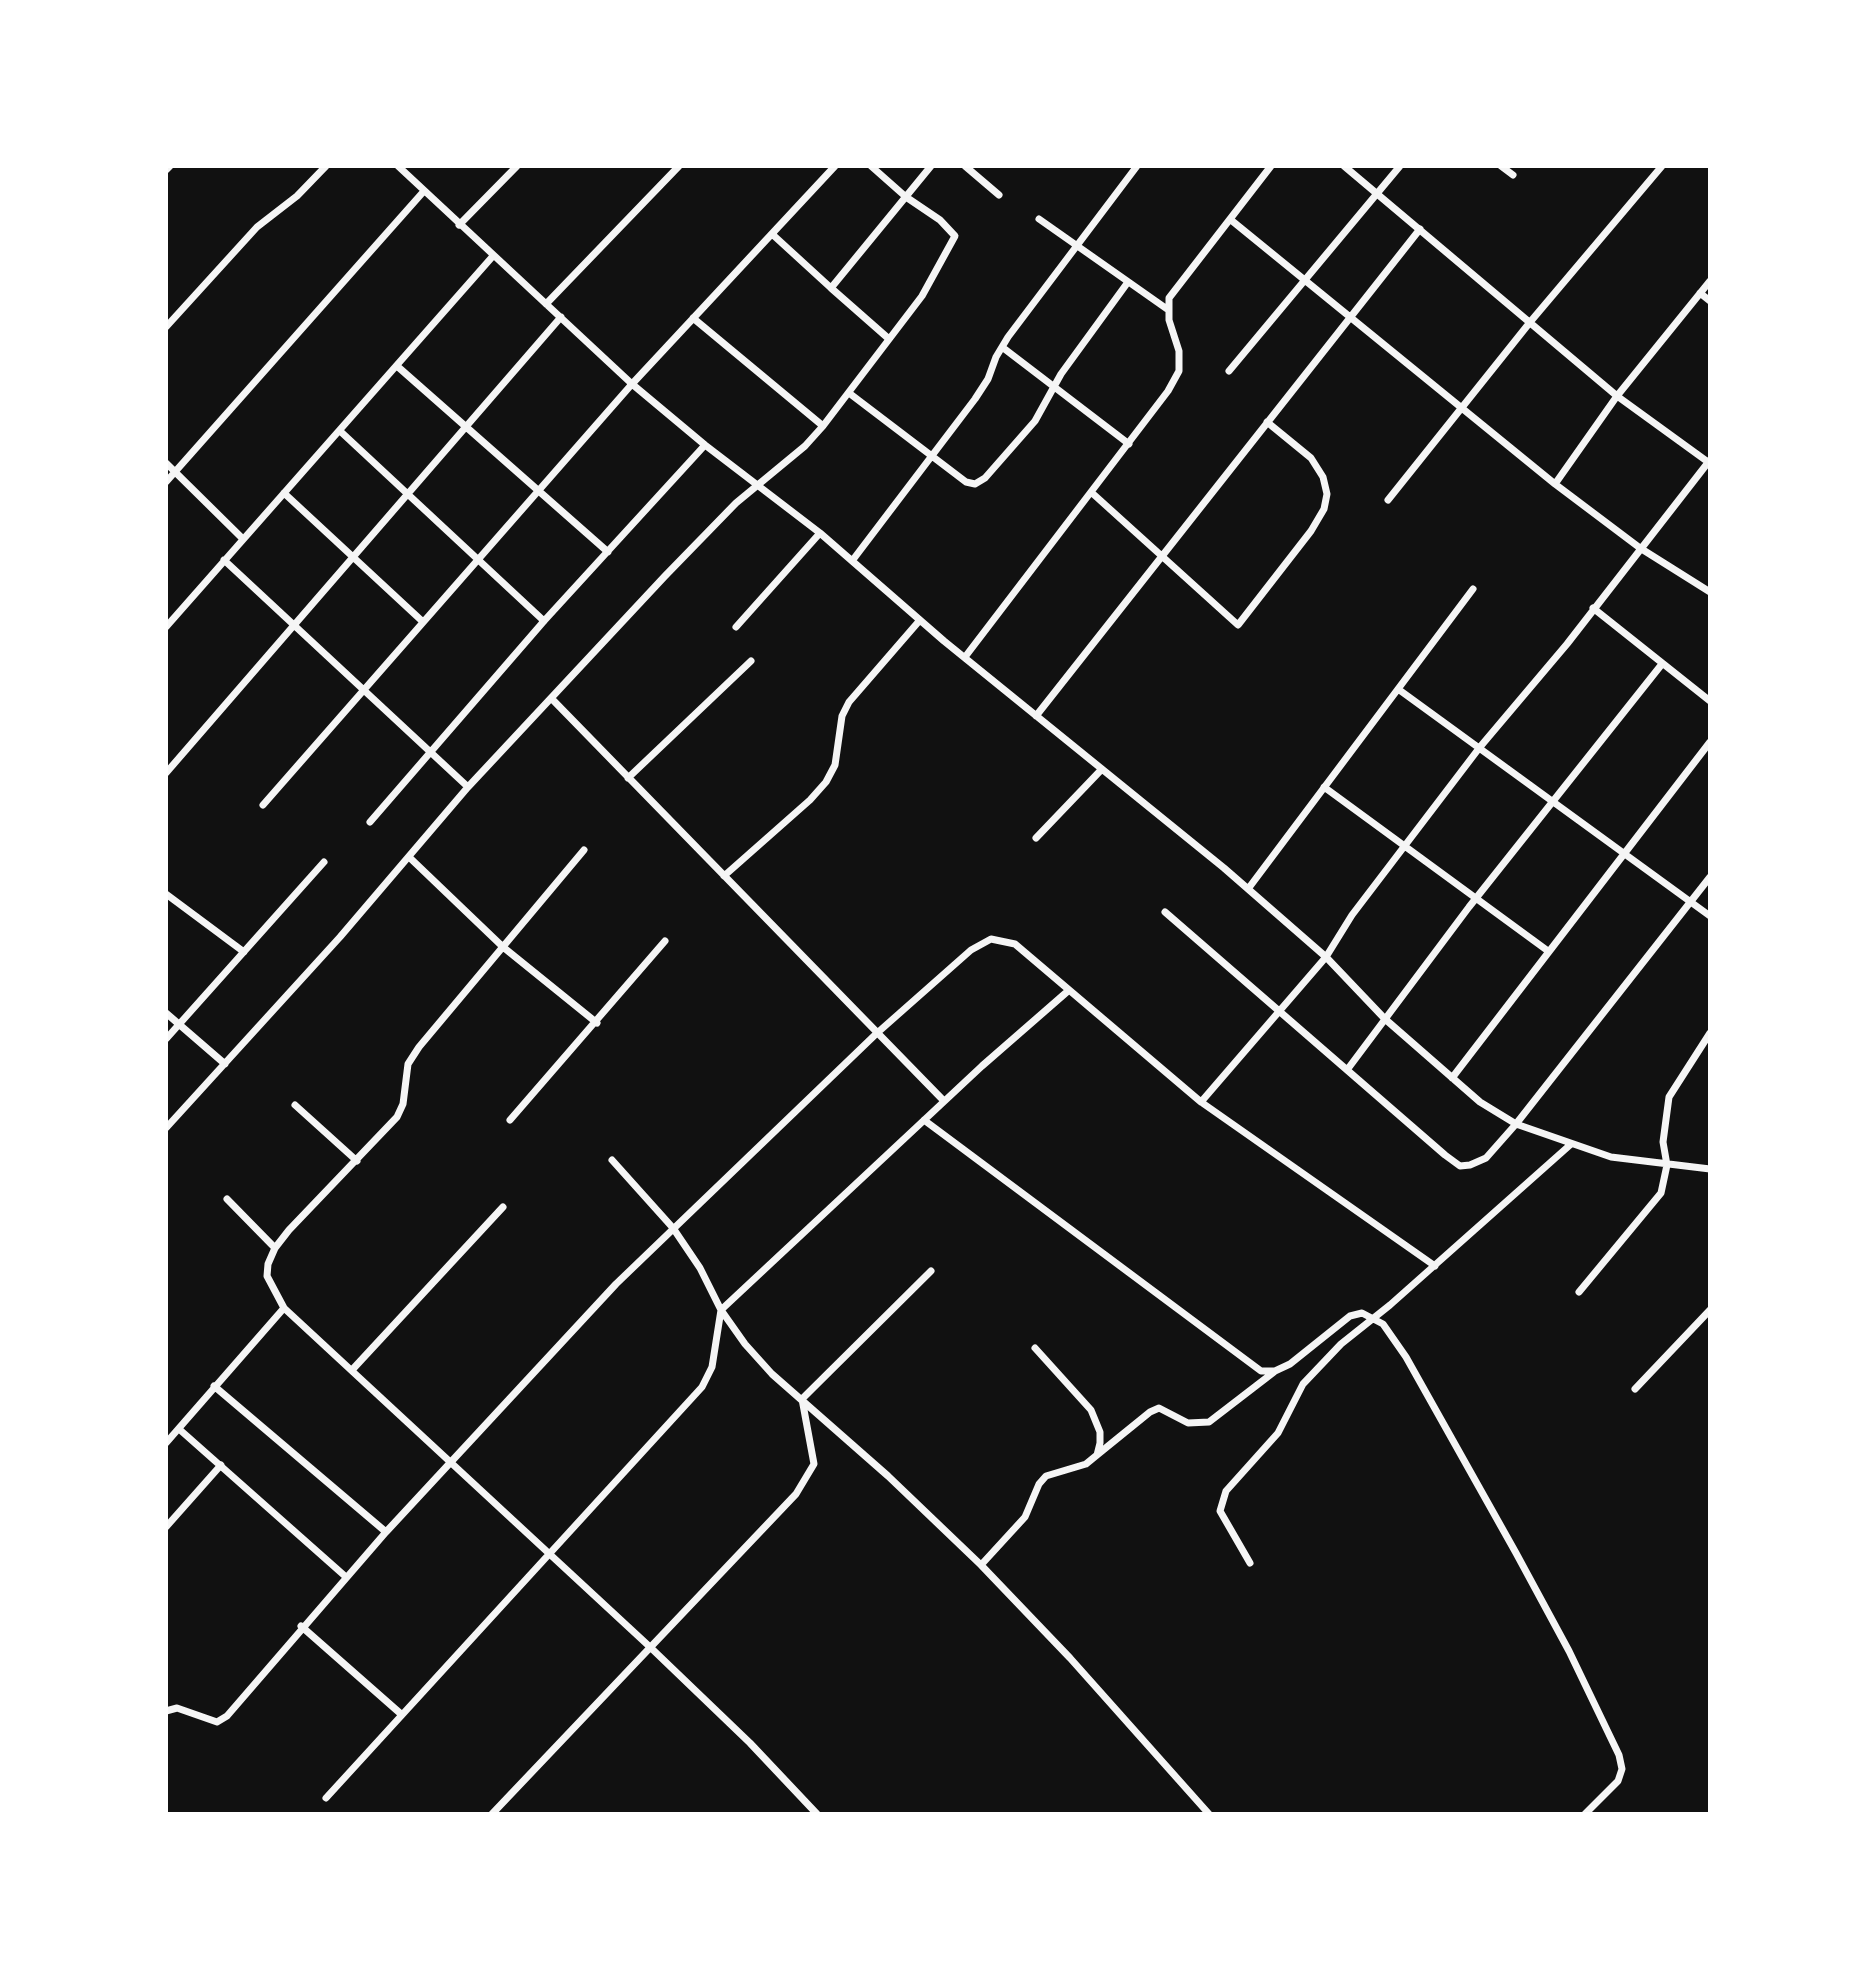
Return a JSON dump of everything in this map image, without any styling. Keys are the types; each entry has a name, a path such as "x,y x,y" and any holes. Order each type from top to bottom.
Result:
{"street":[{"path":"166,327 257,227 297,196 326,166"},
{"path":"398,166 632,384 755,485 820,533 920,620 1248,888 1326,957 1385,1020 1480,1102 1516,1124 1611,1157 1710,1169"},
{"path":"459,225 517,166"},
{"path":"546,304 679,166"},
{"path":"262,805 365,691 422,621 480,559 632,384 835,166"},
{"path":"166,1128 409,857 468,787 551,698 755,485 805,446 849,393 928,287 956,236 940,220 906,197 871,166"},
{"path":"831,288 931,166"},
{"path":"965,166 999,195"},
{"path":"852,561 989,379 1002,347 1137,166"},
{"path":"965,657 1168,391 1179,371 1179,351 1167,309 1174,288 1231,220 1271,166"},
{"path":"1201,1102 1326,957 1352,915 1480,747 1567,644 1709,461 1617,396 1531,321 1375,195 1344,166"},
{"path":"1228,371 1400,166"},
{"path":"1501,166 1513,175"},
{"path":"1388,500 1531,321 1662,166"},
{"path":"166,482 424,191"},
{"path":"1039,219 1167,309"},
{"path":"1231,220 1459,409 1555,484 1640,548 1710,592"},
{"path":"1036,716 1420,229"},
{"path":"772,234 889,339"},
{"path":"166,626 493,256"},
{"path":"1555,484 1617,396 1710,281"},
{"path":"849,393 966,482 975,484 985,478 1035,421 1055,387 1128,282"},
{"path":"1700,293 1710,301"},
{"path":"166,773 409,496 561,317"},
{"path":"693,318 823,426"},
{"path":"1002,347 1129,443"},
{"path":"397,366 608,552"},
{"path":"1091,492 1238,625 1311,531 1324,509 1327,494 1323,477 1311,458 1267,422"},
{"path":"340,431 544,621"},
{"path":"370,822 432,754 544,621 705,445"},
{"path":"166,463 243,539"},
{"path":"284,493 422,621"},
{"path":"736,627 820,533"},
{"path":"224,560 468,787"},
{"path":"1248,888 1473,589"},
{"path":"1593,608 1710,701"},
{"path":"724,876 810,800 826,782 835,765 842,716 849,702 920,620"},
{"path":"628,778 751,662"},
{"path":"1347,1070 1476,899 1662,664"},
{"path":"1398,689 1554,801 1624,857 1710,916"},
{"path":"551,698 944,1101"},
{"path":"1452,1078 1710,742"},
{"path":"1036,838 1102,769"},
{"path":"1324,787 1548,951"},
{"path":"584,850 419,1046 408,1064 403,1104 397,1117 275,1248 268,1264 267,1276 284,1308 452,1460 650,1647 750,1743 817,1814"},
{"path":"409,857 503,947 597,1023"},
{"path":"166,1039 324,862"},
{"path":"1165,912 1460,1166 1486,1158 1516,1124 1710,877"},
{"path":"166,894 244,951"},
{"path":"166,1711 177,1708 217,1722 226,1716 386,1532 673,1228 876,1034 971,950 990,939 1015,944 1201,1102 1435,1266"},
{"path":"510,1120 597,1023 665,941"},
{"path":"326,1798 702,1387 712,1367 721,1310 944,1101 1068,991"},
{"path":"166,1013 225,1064"},
{"path":"1579,1292 1661,1193 1667,1165 1664,1132 1669,1097 1710,1033"},
{"path":"295,1105 357,1161"},
{"path":"924,1120 1261,1371 1275,1371"},
{"path":"1250,1563 1220,1511 1226,1492 1278,1433 1303,1384 1317,1366 1435,1266 1570,1144"},
{"path":"612,1160 673,1228 700,1268 721,1310 745,1344 772,1374 981,1565 1070,1658 1209,1814"},
{"path":"227,1199 275,1248"},
{"path":"352,1370 503,1208"},
{"path":"802,1399 931,1271"},
{"path":"166,1443 284,1308"},
{"path":"1635,1389 1710,1310"},
{"path":"981,1565 1025,1517 1039,1484 1046,1476 1076,1469 1150,1412 1159,1408 1188,1423 1209,1422 1275,1371 1290,1364 1350,1316 1362,1313 1375,1318 1406,1357 1465,1461 1569,1651 1619,1755 1622,1769 1618,1781 1585,1814"},
{"path":"1035,1348 1091,1410 1100,1433 1097,1455"},
{"path":"214,1386 386,1532"},
{"path":"492,1814 796,1494 814,1465 813,1446 802,1399"},
{"path":"179,1429 346,1577"},
{"path":"166,1528 221,1465"},
{"path":"302,1626 401,1714"}]}
